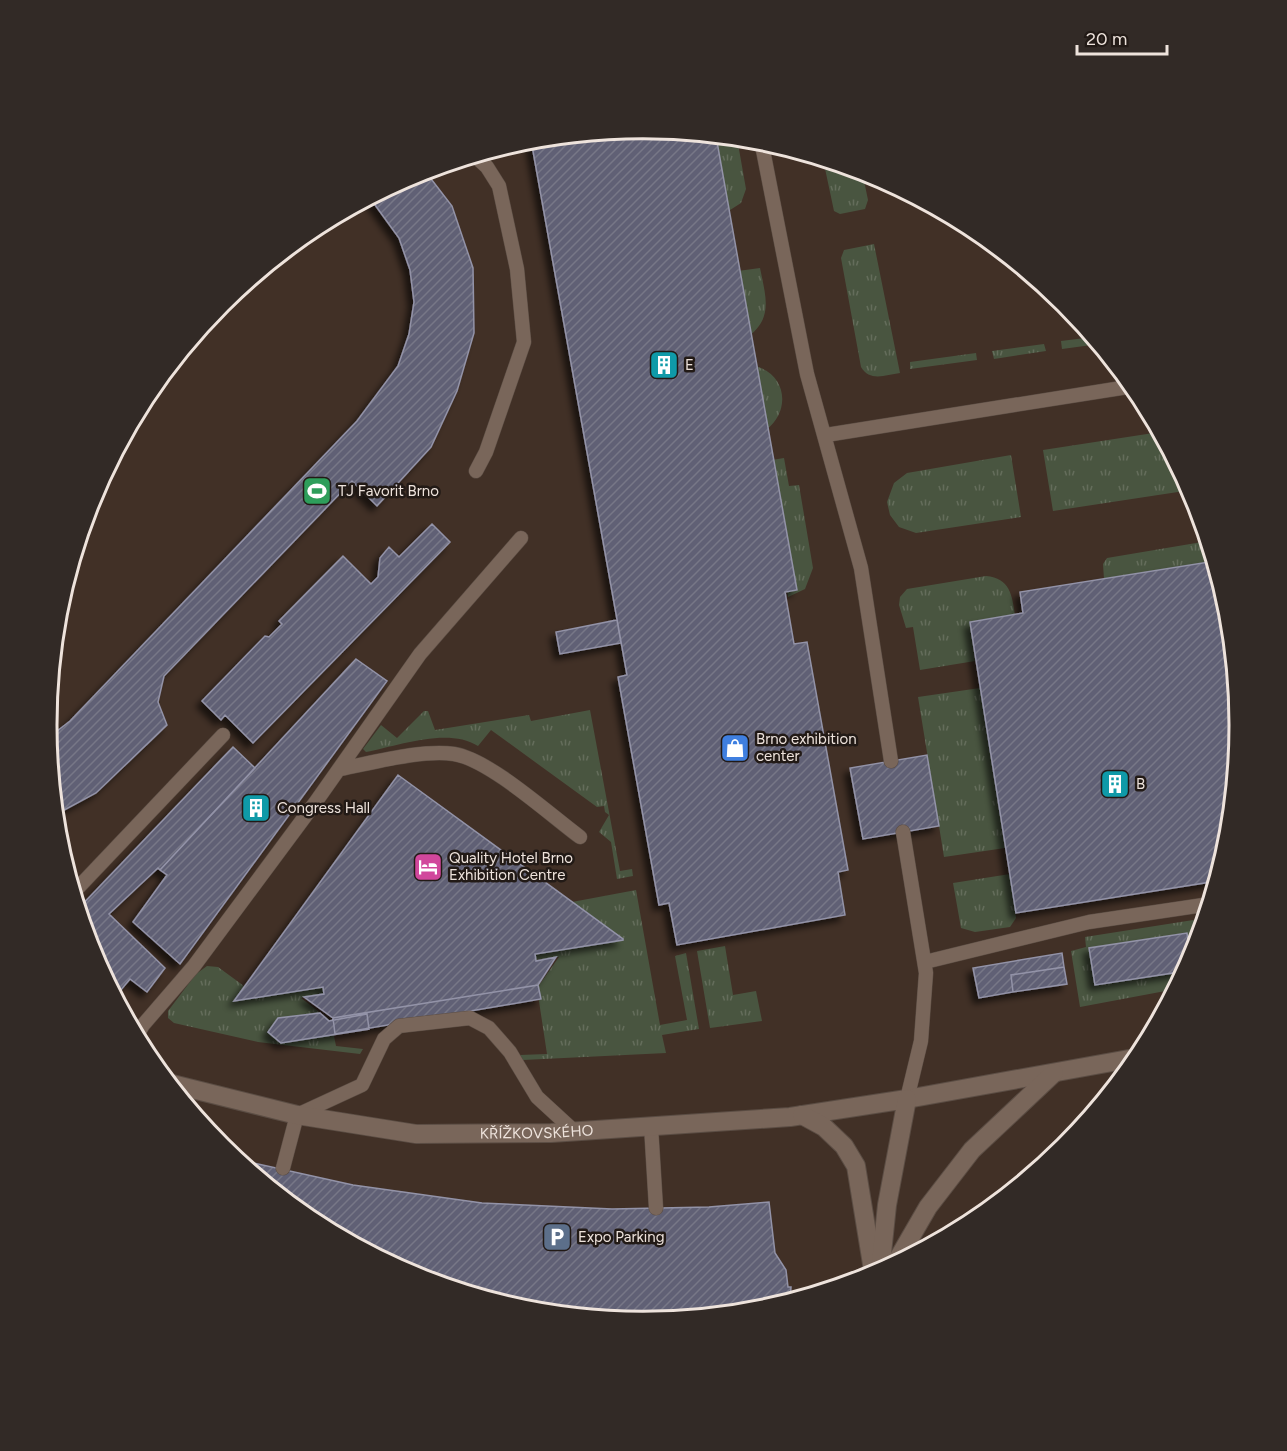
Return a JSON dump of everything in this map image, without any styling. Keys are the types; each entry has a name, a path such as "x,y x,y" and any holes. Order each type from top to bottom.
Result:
{"street":[{"name":"KŘÍŽKOVSKÉHO","path":"181,1086 297,1115 416,1134 574,1131 802,1115 907,1099 1125,1060"},
{"path":"901,1253 928,1206 972,1150 1054,1073"},
{"path":"881,1261 887,1205 907,1099"},
{"path":"802,1115 824,1127 844,1146 856,1166 872,1265"}],"lane":[{"path":"763,151 807,374 826,435 861,568 891,761"},
{"path":"476,471 486,452 524,342 517,269 499,186 482,162"},
{"path":"826,435 1123,388"},
{"path":"141,1028 195,966 340,769 420,654 520,538"},
{"path":"80,886 223,735"},
{"path":"340,769 406,756 454,754 486,767 580,837"},
{"path":"903,832 925,962 921,1041 907,1099"},
{"path":"925,962 1089,922 1202,905"},
{"path":"283,1168 297,1115 362,1085 384,1039 399,1026 470,1018 489,1028 510,1052 537,1097 574,1131"},
{"path":"651,1126 656,1208"}],"green space":[{"path":"715,144 739,147 746,189 741,203 727,212"},
{"path":"825,168 864,183 868,200 865,209 840,214 834,211"},
{"path":"874,244 900,373 878,376 869,375 861,367 841,258 844,250"},
{"path":"760,268 766,305 765,313 757,329 749,336 738,271"},
{"path":"1083,338 1089,345 1062,349 1061,341"},
{"path":"1044,344 1046,351 994,359 992,351"},
{"path":"976,353 977,360 910,369 910,362"},
{"path":"755,366 766,370 774,377 782,394 779,413 766,430"},
{"path":"1152,433 1181,492 1053,511 1043,450"},
{"path":"1011,455 1021,517 916,533 899,527 890,515 887,502 894,483 907,473"},
{"path":"784,458 789,486 799,485 813,568 805,589 788,597 772,460"},
{"path":"1201,542 1207,562 1104,579 1103,564 1107,558"},
{"path":"986,576 994,577 1005,584 1011,594 1015,615 970,622 975,661 920,670 913,627 906,628 899,605 900,597 907,589"},
{"path":"980,688 1005,848 944,857 918,697"},
{"path":"590,710 620,871 632,869 633,876 617,879 611,842 599,832 609,815 605,812 604,806 597,807 491,730 478,746 452,738 438,738 366,752 363,749 381,725 397,738 424,711 428,711 435,730 529,715 531,721"},
{"path":"1010,874 1016,918 1010,927 975,932 961,928 953,883"},
{"path":"636,890 660,1025 687,1020 675,956 686,953 699,1029 662,1035 666,1053 523,1060 520,1055 547,1054 537,988 559,957 535,960 535,954 623,940 572,902"},
{"path":"1197,919 1188,943 1186,933 1089,948 1095,985 1175,973 1167,991 1080,1007 1071,951 1086,947 1085,937"},
{"path":"725,946 733,995 756,991 762,1021 710,1028 697,951"},
{"path":"207,966 218,967 244,986 235,1001 323,987 324,994 301,998 331,1021 336,1046 363,1049 360,1054 258,1042 174,1023 168,1018 168,1011 196,974"}],"building":[{"name":"E","path":"605,140 682,140 717,144 797,590 785,592 794,644 807,642 848,870 838,872 845,915 677,945 669,903 659,905 618,677 627,675 533,149"},
{"name":"TJ Favorit Brno","path":"431,179 452,206 473,268 474,333 457,391 431,447 377,506 352,481 164,676 158,702 167,725 96,793 63,811 57,731 70,721 357,421 398,366 409,334 414,302 410,270 399,238 375,204"},
{"path":"432,524 450,542 253,743 225,715 221,720 202,701 265,636 269,637 282,624 279,621 343,556 371,584 378,577 380,558 389,547 399,557"},
{"name":"B","path":"1207,562 1219,611 1225,649 1230,726 1225,802 1219,840 1208,882 1016,913 970,622 1023,613 1020,592"},
{"path":"617,620 621,643 560,654 556,632"},
{"name":"Congress Hall","path":"356,659 387,681 180,964 133,922 167,875 160,870"},
{"path":"233,747 255,768 160,870 158,868 109,914 165,968 147,992 130,979 120,991 84,902"},
{"path":"927,755 939,826 863,839 850,768"},
{"name":"Quality Hotel Brno Exhibition Centre","path":"398,775 623,940 535,954 536,961 556,957 538,985 333,1018 304,997 324,994 323,987 234,1001"},
{"path":"1187,933 1188,942 1175,973 1095,985 1089,948"},
{"path":"1062,953 1064,967 1011,975 1013,992 979,998 973,968"},
{"path":"1064,967 1067,984 1013,992 1011,975"},
{"path":"538,985 541,999 335,1034 333,1018"},
{"path":"320,1013 329,1021 367,1014 369,1029 281,1043 268,1032 278,1018"},
{"name":"Expo Parking","path":"254,1163 353,1185 482,1203 612,1209 709,1207 769,1202 775,1253 786,1270 788,1287 791,1287 791,1293 758,1301 682,1311 605,1311 529,1301 455,1281 384,1252 318,1213 286,1191"}],"place":[{"name":"E","path":"664,365"},
{"name":"TJ Favorit Brno","path":"317,491"},
{"name":"Brno exhibition center","path":"735,748"},
{"name":"B","path":"1115,784"},
{"name":"Congress Hall","path":"256,808"},
{"name":"Quality Hotel Brno Exhibition Centre","path":"428,867"},
{"name":"Expo Parking","path":"557,1237"}]}
